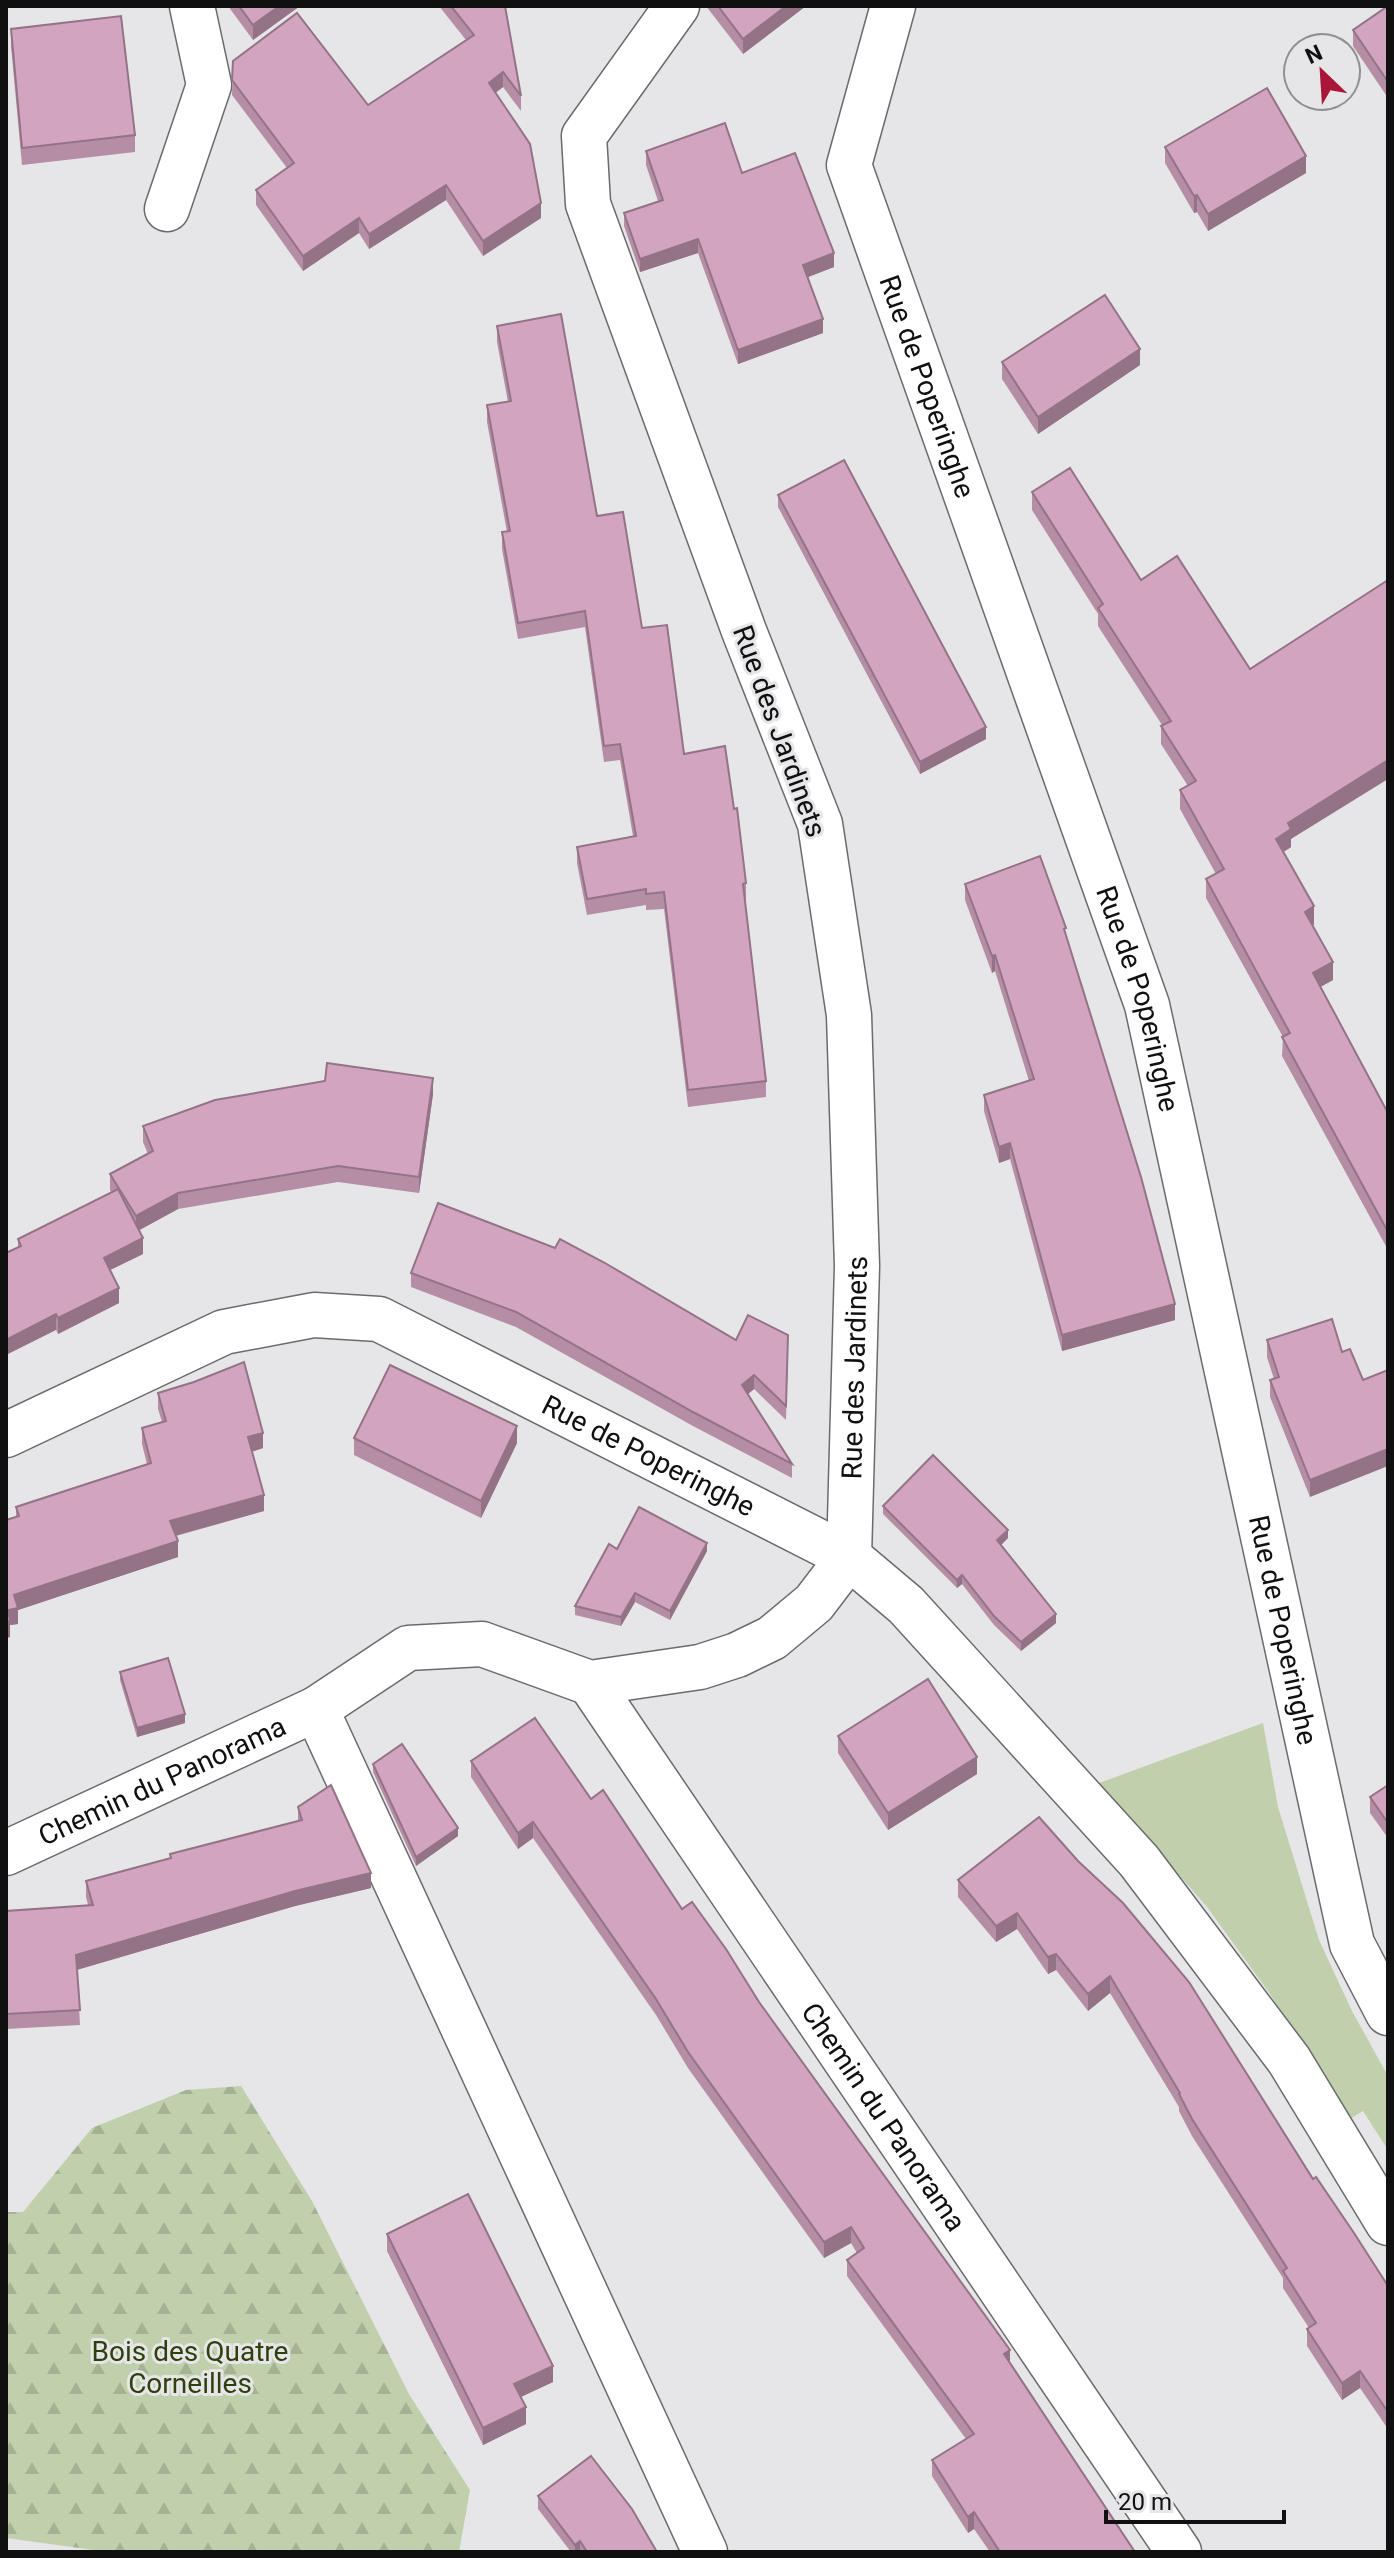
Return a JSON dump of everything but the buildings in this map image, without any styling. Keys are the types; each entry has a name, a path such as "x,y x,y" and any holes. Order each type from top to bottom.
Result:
{"street":[{"path":"167,209 209,85 192,6"},
{"name":"Rue des Jardinets","path":"677,6 584,136 588,204 744,631 820,824 849,1015 857,1266 849,1557"},
{"name":"Rue de Poperinghe","path":"893,6 849,165 1147,1005 1352,1944 1388,2013"},
{"name":"Rue de Poperinghe","path":"6,1435 224,1332 314,1315 379,1319 849,1557 906,1605 1139,1861 1289,2060 1388,2223"},
{"name":"Chemin du Panorama","path":"6,1853 316,1709 408,1648 482,1644 590,1683 700,1667 737,1655 772,1638 814,1603 849,1557"},
{"name":"Chemin du Panorama","path":"590,1683 1179,2552"},
{"name":"Chemin du Panorama","path":"316,1709 705,2552"}],"green space":[{"path":"1263,1723 1278,1807 1319,1940 1352,2011 1388,2076 1388,2150 1363,2111 1347,2121 1270,1994 1207,1907 1099,1783"},
{"name":"Bois des Quatre Corneilles","path":"241,2086 312,2201 409,2394 470,2490 459,2552 108,2552 6,2538 6,2212 23,2212 92,2128 186,2090"}]}
